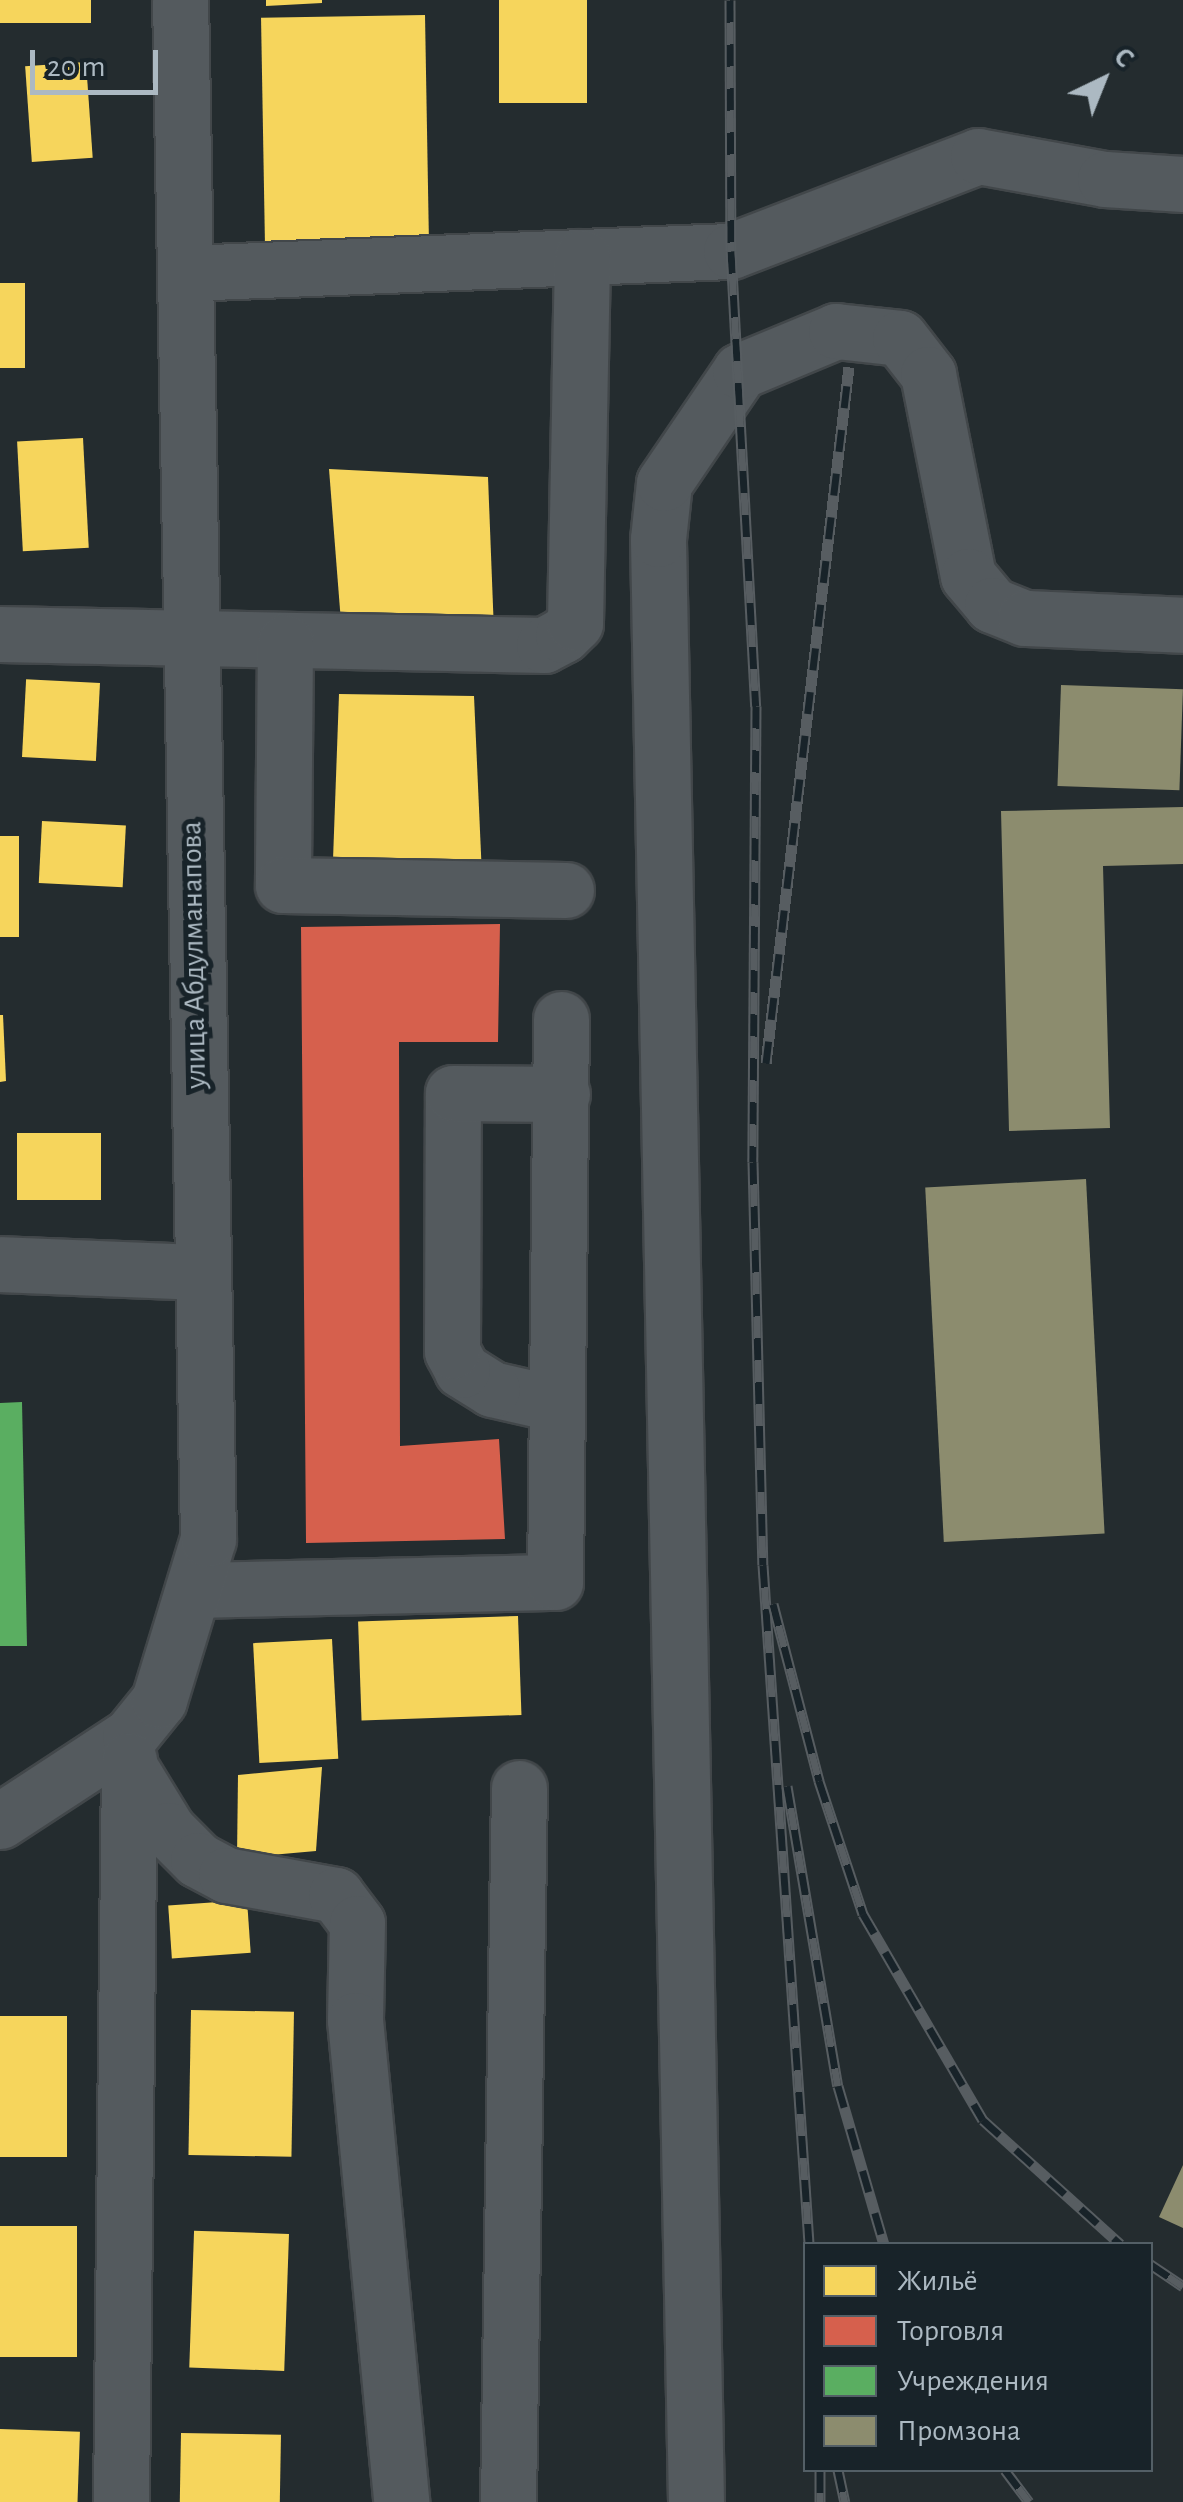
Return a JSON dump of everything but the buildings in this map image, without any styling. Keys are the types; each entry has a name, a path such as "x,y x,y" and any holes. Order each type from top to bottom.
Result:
{"street":[{"name":"улица Абдулманапова","path":"0,1821 130,1751 160,1700 197,1590 208,1539 200,1272 180,0"},
{"path":"187,274 732,251 978,156 1105,179 1183,184"},
{"path":"0,634 544,645 575,623 582,258"},
{"path":"696,2502 658,540 664,483 740,371 836,331 900,338 928,374 968,576 992,606 1025,618 1183,625"},
{"path":"285,642 283,885 566,890"},
{"path":"197,1590 556,1582 553,1402 562,1019"},
{"path":"553,1402 492,1389 462,1370 452,1351 453,1094 562,1094"},
{"path":"0,1264 200,1272"},
{"path":"121,2502 130,1751"},
{"path":"130,1751 168,1830 198,1860 226,1875 336,1896 357,1923 356,2020 401,2502"},
{"path":"508,2502 519,1788"}],"railway":[{"path":"730,0 731,251 756,706 753,1162 763,1565 809,2242"},
{"path":"766,1063 849,367"},
{"path":"773,1604 819,1781 863,1914 983,2120 1118,2242"},
{"path":"787,1786 838,2086 883,2242"},
{"path":"1153,2266 1183,2286"},
{"path":"820,2472 820,2502"},
{"path":"838,2472 845,2502"},
{"path":"1006,2472 1029,2502"}]}
